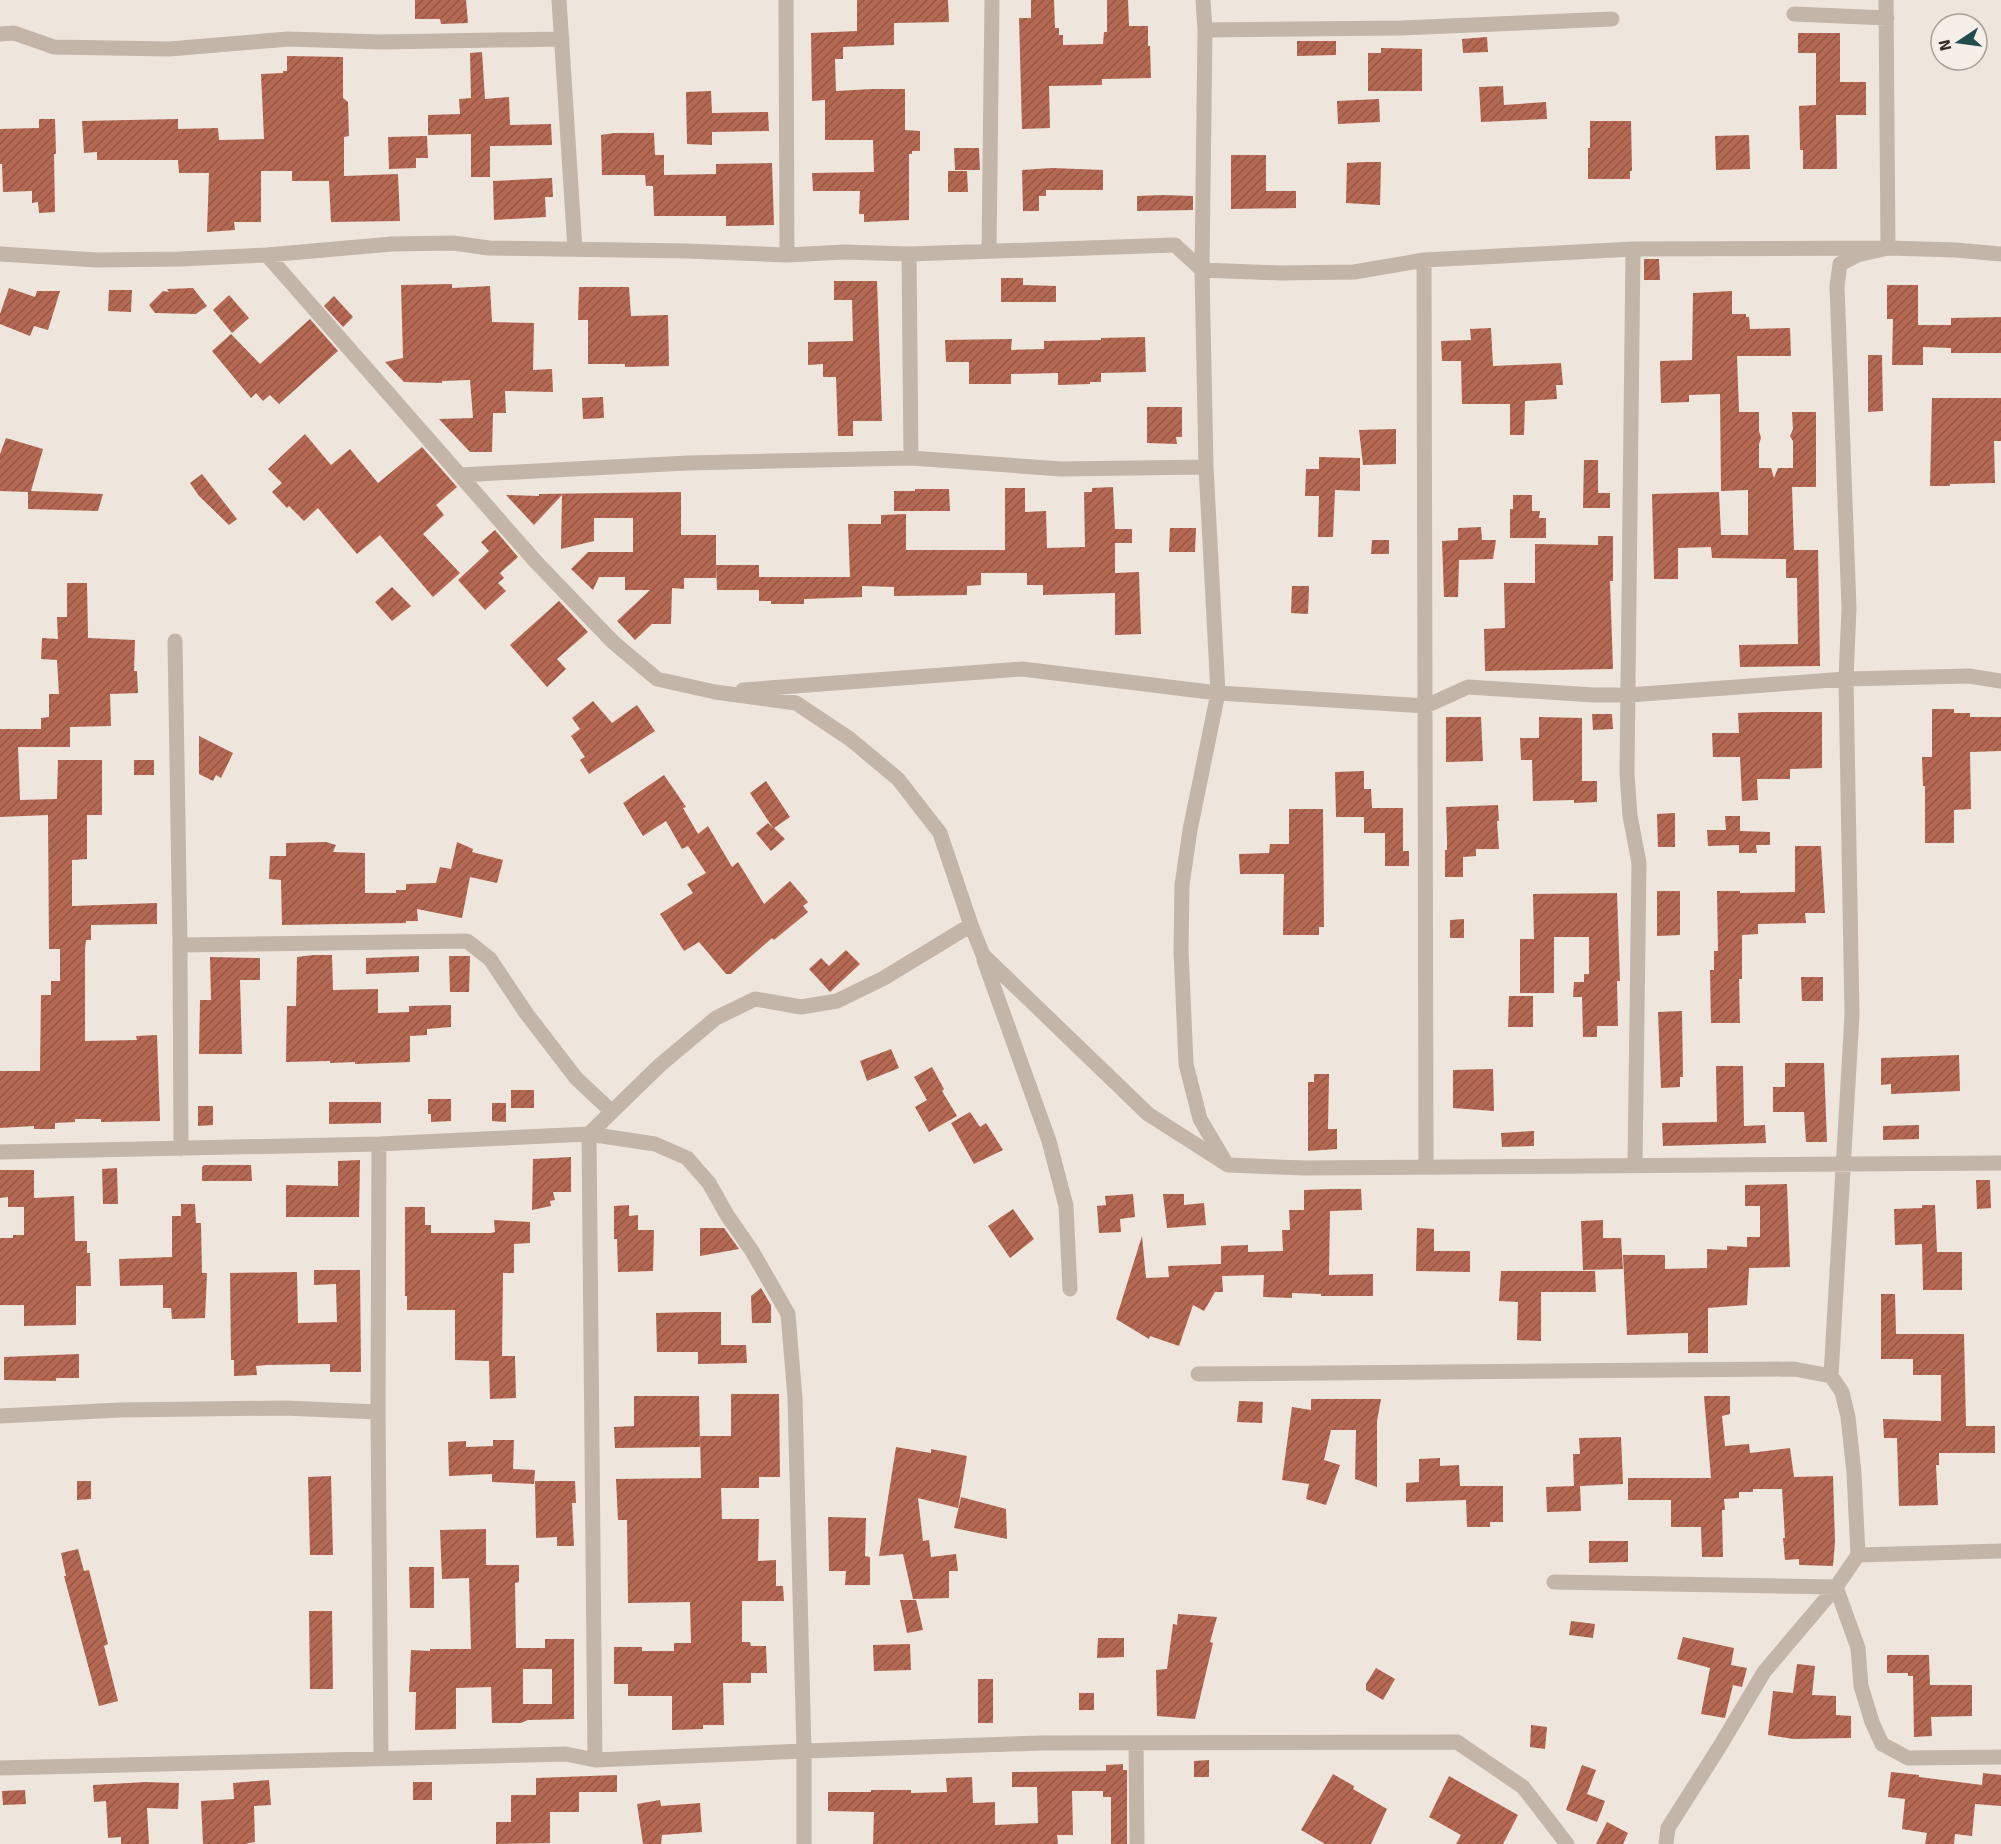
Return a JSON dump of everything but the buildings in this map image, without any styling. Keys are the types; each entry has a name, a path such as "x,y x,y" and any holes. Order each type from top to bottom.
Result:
{"street":[{"path":"559,0 575,249"},
{"path":"786,0 787,255"},
{"path":"989,250 993,0"},
{"path":"1203,0 1205,30 1202,270 1206,467 1218,693 1190,830 1182,885 1181,950 1186,1064 1200,1119 1228,1165"},
{"path":"1886,0 1888,248"},
{"path":"1794,14 1887,18"},
{"path":"1205,30 1401,28 1612,18"},
{"path":"0,34 14,33 54,47 169,49 288,39 381,42 562,39"},
{"path":"0,254 97,260 180,259 267,255 392,244 453,243 489,248 787,255 844,252 909,254 1175,245 1202,270 1281,273 1354,272 1424,260 1633,249 1888,248 2001,254"},
{"path":"1666,1844 1668,1828 1764,1672 1836,1587 1858,1556 1854,1473 1848,1417 1842,1392 1831,1376 1852,1015 1846,679 1849,608 1837,286 1840,264 1857,255 1888,248"},
{"path":"1633,249 1628,773 1630,816 1639,864 1635,1165"},
{"path":"909,254 911,458"},
{"path":"267,255 536,561 613,642 657,680 715,692 795,703 850,739 898,779 940,833 1049,1141 1066,1206 1070,1289"},
{"path":"1424,260 1426,1166"},
{"path":"460,475 687,463 911,458 1061,469 1206,467"},
{"path":"175,641 181,1149"},
{"path":"715,692 1023,669 1218,693 1426,706 1468,687 1629,695 1846,679 1968,676 2001,681"},
{"path":"595,1760 589,1134 660,1065 716,1018 755,999 801,1007 837,1000 884,978 971,925"},
{"path":"180,945 467,941 490,959 526,1013 576,1078 612,1112"},
{"path":"982,955 1148,1114 1228,1165 1305,1168 2001,1163"},
{"path":"0,1152 379,1144 589,1134 655,1144 687,1158 709,1183 788,1314 795,1398 804,1751 804,1844"},
{"path":"379,1144 378,1412 381,1758"},
{"path":"1198,1374 1794,1369 1831,1376"},
{"path":"0,1416 120,1410 285,1408 378,1412"},
{"path":"1858,1556 2001,1551"},
{"path":"1554,1582 1836,1587"},
{"path":"1836,1587 1858,1648 1861,1686 1872,1722 1882,1744 1908,1758 2001,1757"},
{"path":"0,1768 566,1754 595,1760 1042,1743 1457,1742 1523,1787 1567,1844"},
{"path":"1136,1743 1137,1844"}]}
